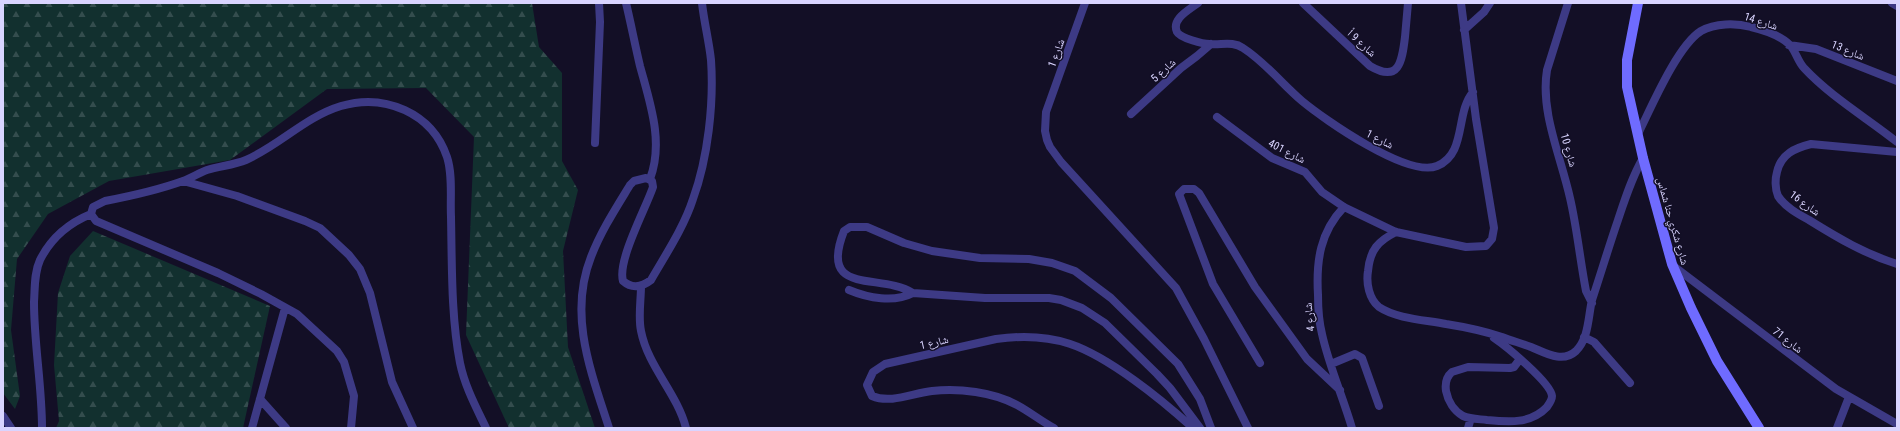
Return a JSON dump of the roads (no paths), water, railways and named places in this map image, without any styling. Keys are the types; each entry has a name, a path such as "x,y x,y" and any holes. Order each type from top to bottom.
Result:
{"street":[{"path":"595,143 600,22 599,3"},
{"path":"626,3 640,66 650,100 656,156 650,179 653,187 630,244 622,274 623,280 631,286 641,286 651,280 680,228 693,199 700,174 709,119 711,72 710,48 702,3"},
{"name":"شارع 1","path":"1085,3 1046,112 1045,131 1047,140 1050,147 1061,162 1176,288 1204,338 1248,428"},
{"name":"شارع 1","path":"1198,3 1178,19 1176,31 1181,37 1211,44 1222,43 1240,46 1303,102 1349,135 1402,162 1422,168 1428,168 1439,165 1454,151 1466,102 1473,92"},
{"name":"شارع 9 أ","path":"1303,3 1370,66 1387,73 1395,70 1400,64 1403,55 1408,3"},
{"path":"1461,3 1473,92"},
{"path":"1464,30 1484,12 1490,3"},
{"name":"شارع 10","path":"1568,3 1547,70 1547,103 1570,200 1586,291 1592,303"},
{"name":"شارع شكري حنا شماس","path":"1638,3 1627,60 1626,74 1630,101 1643,158 1672,264 1691,308 1717,361 1760,428"},
{"path":"1892,3 1897,6"},
{"name":"شارع 14","path":"1638,134 1680,55 1690,40 1702,31 1726,24 1746,25 1772,34 1789,45 1804,68 1833,93 1897,142"},
{"name":"شارع 5","path":"1131,114 1181,68 1211,44"},
{"name":"شارع 13","path":"1789,45 1816,49 1897,81"},
{"name":"شارع 401","path":"1217,117 1272,158 1305,172 1322,192 1344,207 1396,232 1466,248 1480,248 1490,243 1494,228 1473,92"},
{"path":"351,428 354,396 344,362 337,351 297,314 218,273 105,225 94,219 91,214 93,207 99,204 183,181 207,170 246,160 271,146 306,122 341,106 379,102 403,108 417,116 438,138 449,164 455,309 460,364 470,396 486,428"},
{"name":"شارع 16","path":"1897,152 1811,144 1793,150 1785,156 1778,168 1776,185 1779,197 1792,210 1861,251 1897,264"},
{"path":"1396,232 1381,239 1369,262 1367,283 1375,302 1379,306 1396,314 1487,333 1556,356 1570,355 1580,346 1584,337 1592,303 1626,196 1636,169 1643,158"},
{"path":"609,428 594,384 584,338 581,312 583,289 591,256 604,229 630,185 634,181 650,179"},
{"path":"183,181 237,196 305,221 320,228 349,255 360,269 370,293 392,382 413,428"},
{"path":"1260,363 1213,284 1178,194 1184,189 1194,189 1199,193 1260,293 1307,359 1340,390"},
{"name":"شارع 4","path":"1344,207 1328,227 1322,242 1318,259 1317,286 1320,325 1352,428"},
{"path":"42,428 35,334 36,272 40,260 57,236 77,219 91,214"},
{"path":"1200,428 1170,388 1157,374 1105,323 1082,308 1061,300 1049,298 985,298 913,293 900,286 862,281 843,273 840,269 839,256 844,231 850,227 868,227 909,244 932,251 980,258 1030,259 1052,263 1075,271 1111,298 1178,364 1200,399 1211,428"},
{"name":"شارع 71","path":"1672,264 1848,397 1897,424"},
{"path":"641,286 640,332 650,358 675,400 686,428"},
{"path":"849,290 861,295 885,298 905,297 913,293"},
{"path":"252,428 285,308"},
{"path":"1487,333 1506,346 1520,359 1549,389 1552,396 1550,403 1541,413 1525,420 1509,422 1463,416 1452,405 1446,386 1448,375 1460,368 1510,368 1514,367 1520,359"},
{"name":"شارع 1","path":"1054,428 1017,405 998,398 975,393 948,390 879,400 872,396 867,385 873,372 885,364 1013,336 1046,338 1077,346 1103,358 1160,399 1193,428"},
{"path":"1584,337 1594,342 1630,383"},
{"path":"1331,364 1355,354 1362,358 1379,406"},
{"path":"1837,428 1848,397"},
{"path":"260,399 286,428"},
{"path":"3,416 11,428"},
{"path":"1468,428 1471,418"}]}
